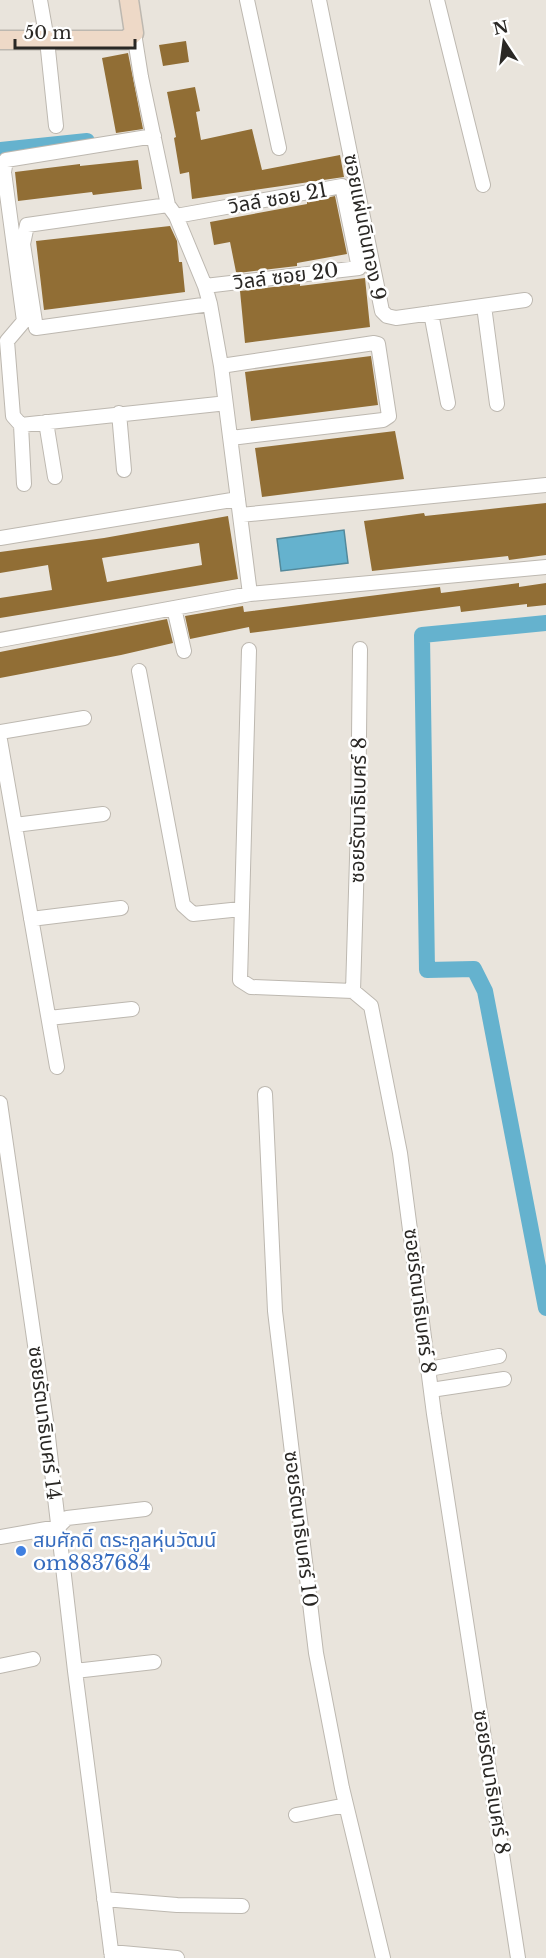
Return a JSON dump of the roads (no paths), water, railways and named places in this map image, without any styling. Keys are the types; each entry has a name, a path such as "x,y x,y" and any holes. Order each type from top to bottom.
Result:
{"street":[{"path":"40,0 57,126"},
{"path":"129,0 154,136 172,211 205,286 210,304 231,438 250,594"},
{"path":"247,0 279,148"},
{"name":"ซอยแผ่นดินทอง 9","path":"319,0 382,311 387,316 396,318 525,300"},
{"path":"436,0 483,185"},
{"path":"0,40 126,40 134,33"},
{"path":"24,484 21,425 13,416 7,341 24,321 3,163 154,136"},
{"name":"วิลล์ ซอย 21","path":"172,211 342,186 350,225"},
{"path":"172,211 27,225 24,244 36,328 210,304"},
{"name":"วิลล์ ซอย 20","path":"205,286 359,268 350,225"},
{"path":"484,306 497,404"},
{"path":"431,313 448,404"},
{"path":"221,366 378,344 389,416 383,420 231,438"},
{"path":"21,425 218,404"},
{"path":"119,413 124,470"},
{"path":"46,422 55,477"},
{"path":"240,515 546,485"},
{"path":"0,538 238,499"},
{"path":"0,640 250,594 546,567"},
{"path":"174,608 184,651"},
{"name":"ซอยรัตนาธิเบศร์ 8","path":"360,649 353,991 371,1006 400,1153 431,1390 518,1958"},
{"path":"249,650 240,980 251,987 353,991"},
{"path":"139,671 183,905 193,914 241,909"},
{"path":"0,732 84,718"},
{"path":"0,740 57,1067"},
{"path":"15,825 103,814"},
{"path":"31,919 122,908"},
{"path":"49,1018 132,1009"},
{"name":"ซอยรัตนาธิเบศร์ 10","path":"266,1094 275,1311 316,1653 346,1805 383,1958"},
{"name":"ซอยรัตนาธิเบศร์ 14","path":"0,1103 47,1428 75,1671 112,1955"},
{"path":"429,1369 499,1356"},
{"path":"431,1390 504,1379"},
{"path":"0,1537 58,1527 67,1518 145,1509"},
{"path":"0,1666 33,1659"},
{"path":"75,1671 154,1662"},
{"path":"296,1815 346,1805"},
{"path":"104,1899 177,1905 242,1906"},
{"path":"112,1955 177,1958"}],"water":[{"path":"344,530 348,563 281,571 277,539"}],"waterway":[{"path":"0,150 87,141"},
{"path":"546,623 422,635 427,970 474,969 485,991 546,1308"}],"place":[{"name":"สมศักดิ์ ตระกูลหุ่นวัฒน์ om8837684","path":"21,1551"}]}
